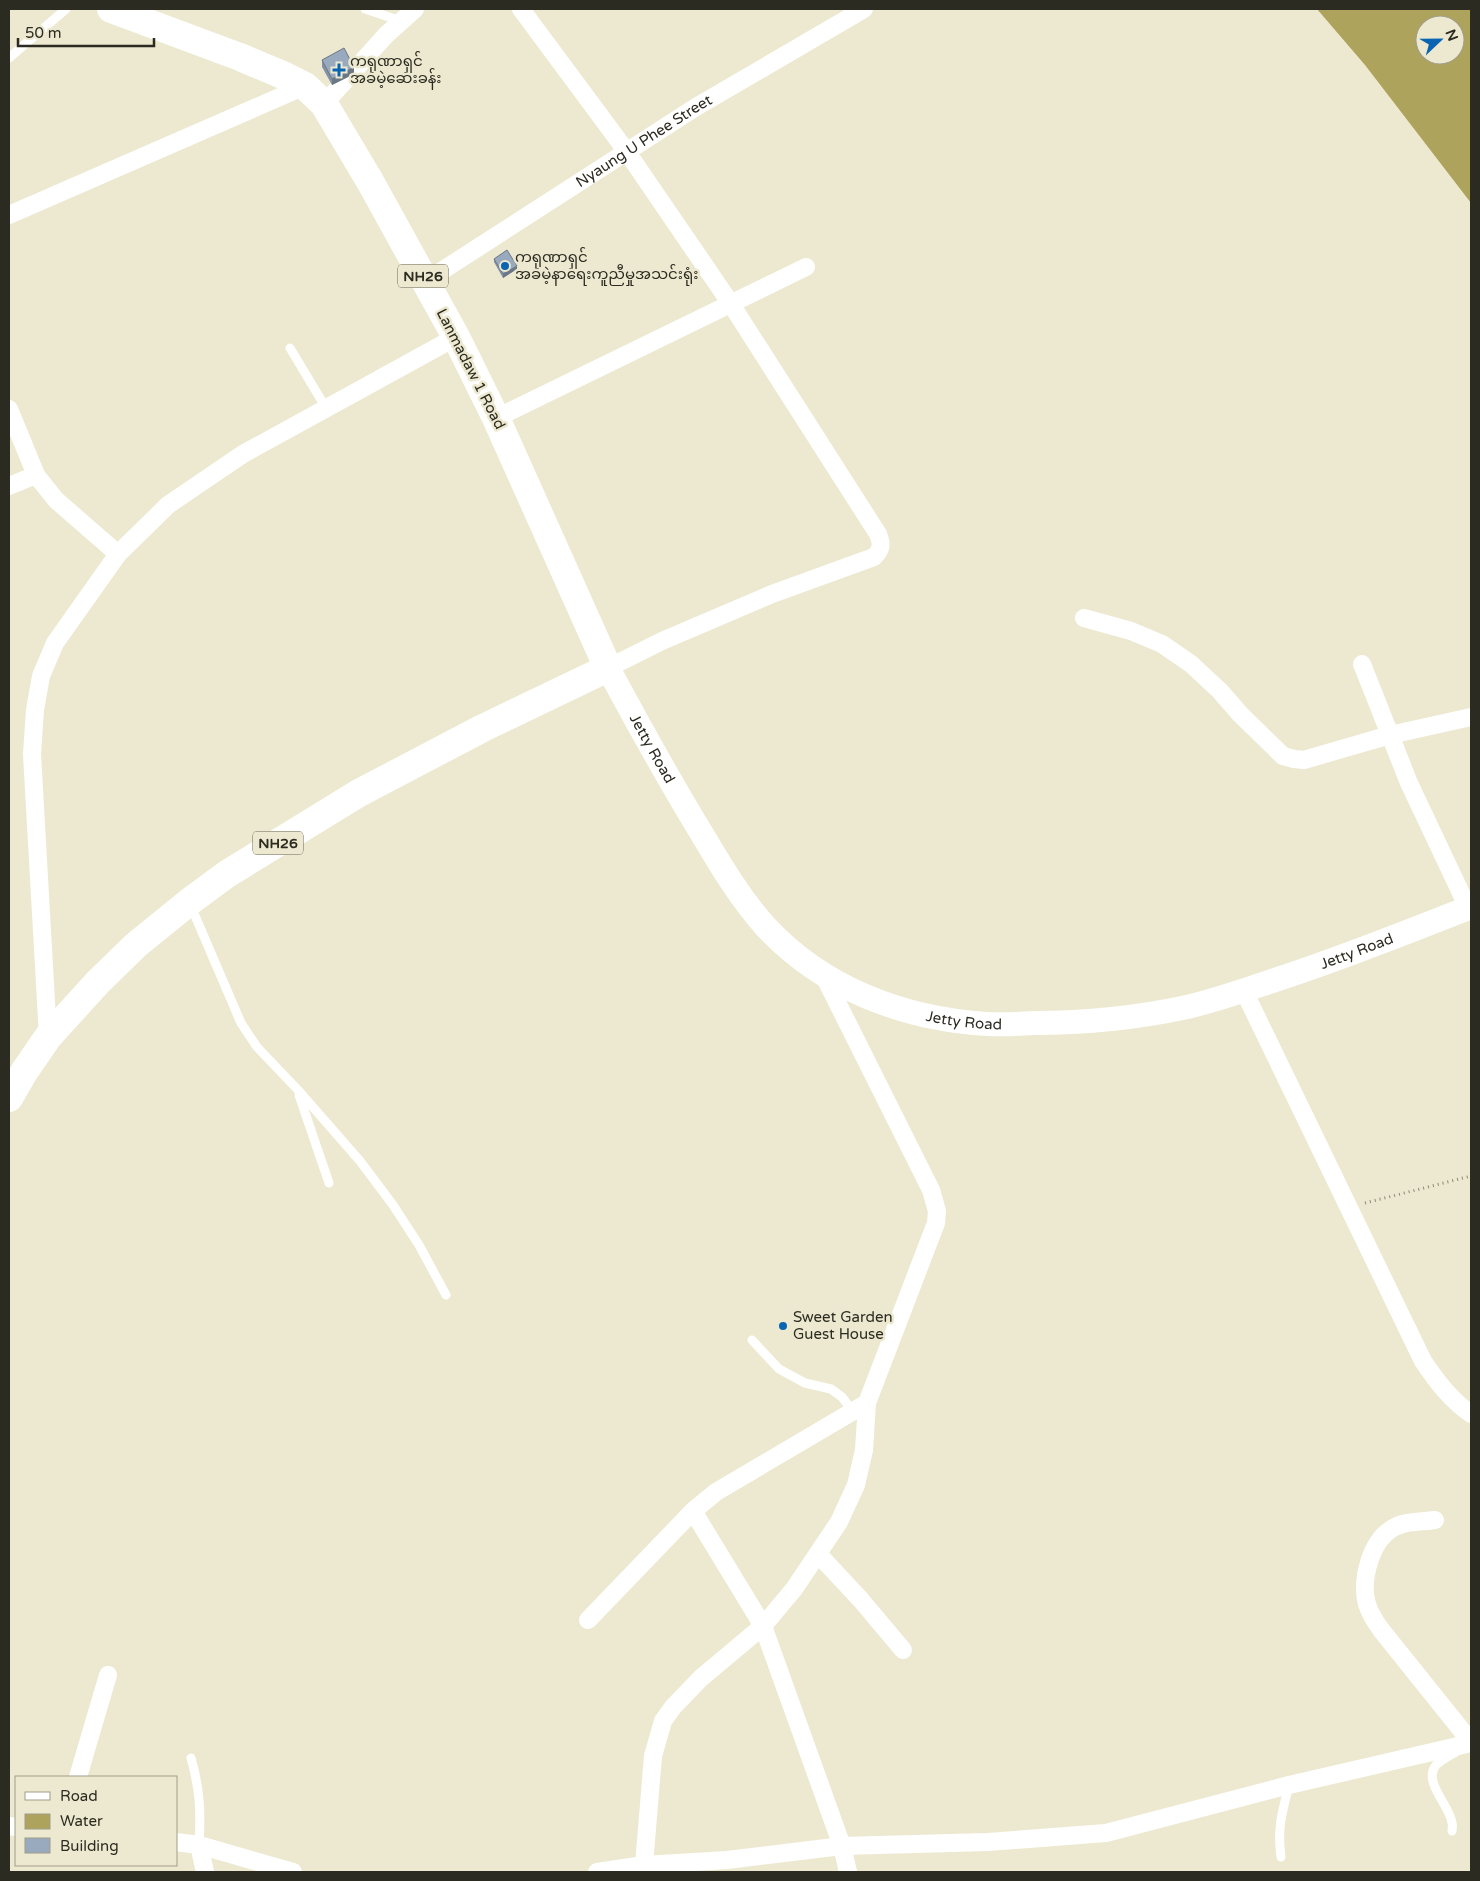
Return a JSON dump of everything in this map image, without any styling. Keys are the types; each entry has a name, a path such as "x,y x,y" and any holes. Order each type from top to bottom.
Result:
{"highway":[{"path":"111,9 240,57 315,95"},
{"name":"Lanmadaw 1 Road","path":"315,95 426,281 456,337 496,418 608,668"},
{"name":"NH26","path":"9,1098 48,1037 98,982 136,945 227,874 359,793 483,728 608,668"}],"street":[{"path":"9,215 315,95 415,9"},
{"path":"521,9 627,152 731,304 882,542 880,551 874,558 772,594 662,641 608,668"},
{"name":"Nyaung U Phee Street","path":"426,281 696,107 864,9"},
{"path":"496,418 806,268"},
{"path":"48,1037 32,754 35,710 41,676 55,643 118,554 168,505 196,484 243,454 456,337"},
{"path":"9,409 36,475 56,500 118,554"},
{"path":"9,486 36,475"},
{"path":"1084,618 1131,631 1162,644 1191,664 1213,684 1240,714 1283,756 1294,760 1304,760 1390,735 1471,717"},
{"path":"1362,664 1409,783 1470,907"},
{"name":"Jetty Road","path":"608,668 658,761 735,888 765,926 793,952 824,976 870,1000 926,1016 986,1024 1098,1022 1188,1007 1244,991 1314,967 1470,907"},
{"path":"644,1865 653,1756 663,1721 673,1706 701,1678 763,1626 819,1555 839,1522 856,1485 864,1450 860,1408 936,1222 937,1211 931,1190 824,976"},
{"path":"1244,991 1423,1361 1444,1390 1471,1414"},
{"path":"588,1620 692,1510 716,1492 860,1408"},
{"path":"692,1510 763,1626 842,1846 848,1872"},
{"path":"597,1872 644,1865 727,1860 842,1846 988,1842 1106,1833 1289,1785 1471,1743 1382,1631 1372,1616 1367,1603 1366,1585 1370,1558 1384,1535 1396,1526 1435,1520"},
{"path":"819,1555 861,1600 903,1650"},
{"path":"78,1776 108,1675"},
{"path":"178,1842 199,1845 293,1872"},
{"path":"199,1845 205,1872"}],"lane":[{"path":"9,58 66,9"},
{"path":"365,9 401,21"},
{"path":"290,348 326,408"},
{"path":"189,902 240,1023 257,1047 298,1090 360,1161 393,1205 419,1245 446,1295"},
{"path":"298,1090 328,1183"},
{"path":"752,1340 779,1369 805,1383 831,1389 860,1408"},
{"path":"1452,1831 1450,1816 1436,1790 1433,1772 1436,1766 1443,1760 1471,1743"},
{"path":"191,1758 199,1786 199,1845"},
{"path":"1281,1857 1278,1837 1279,1824 1289,1785"}],"path":[{"path":"1348,1207 1471,1176"}],"water":[{"path":"1317,9 1471,9 1471,203 1365,65"}],"building":[{"path":"344,48 354,67 332,79 322,60"},
{"name":"ကရုဏာရှင် အခမဲ့နာရေးကူညီမှုအသင်းရုံး","path":"507,250 517,266 503,274 494,259"}],"place":[{"name":"ကရုဏာရှင် အခမဲ့ဆေးခန်း","path":"339,70"},
{"name":"ကရုဏာရှင် အခမဲ့နာရေးကူညီမှုအသင်းရုံး","path":"505,266"},
{"name":"Sweet Garden Guest House","path":"783,1326"}]}
